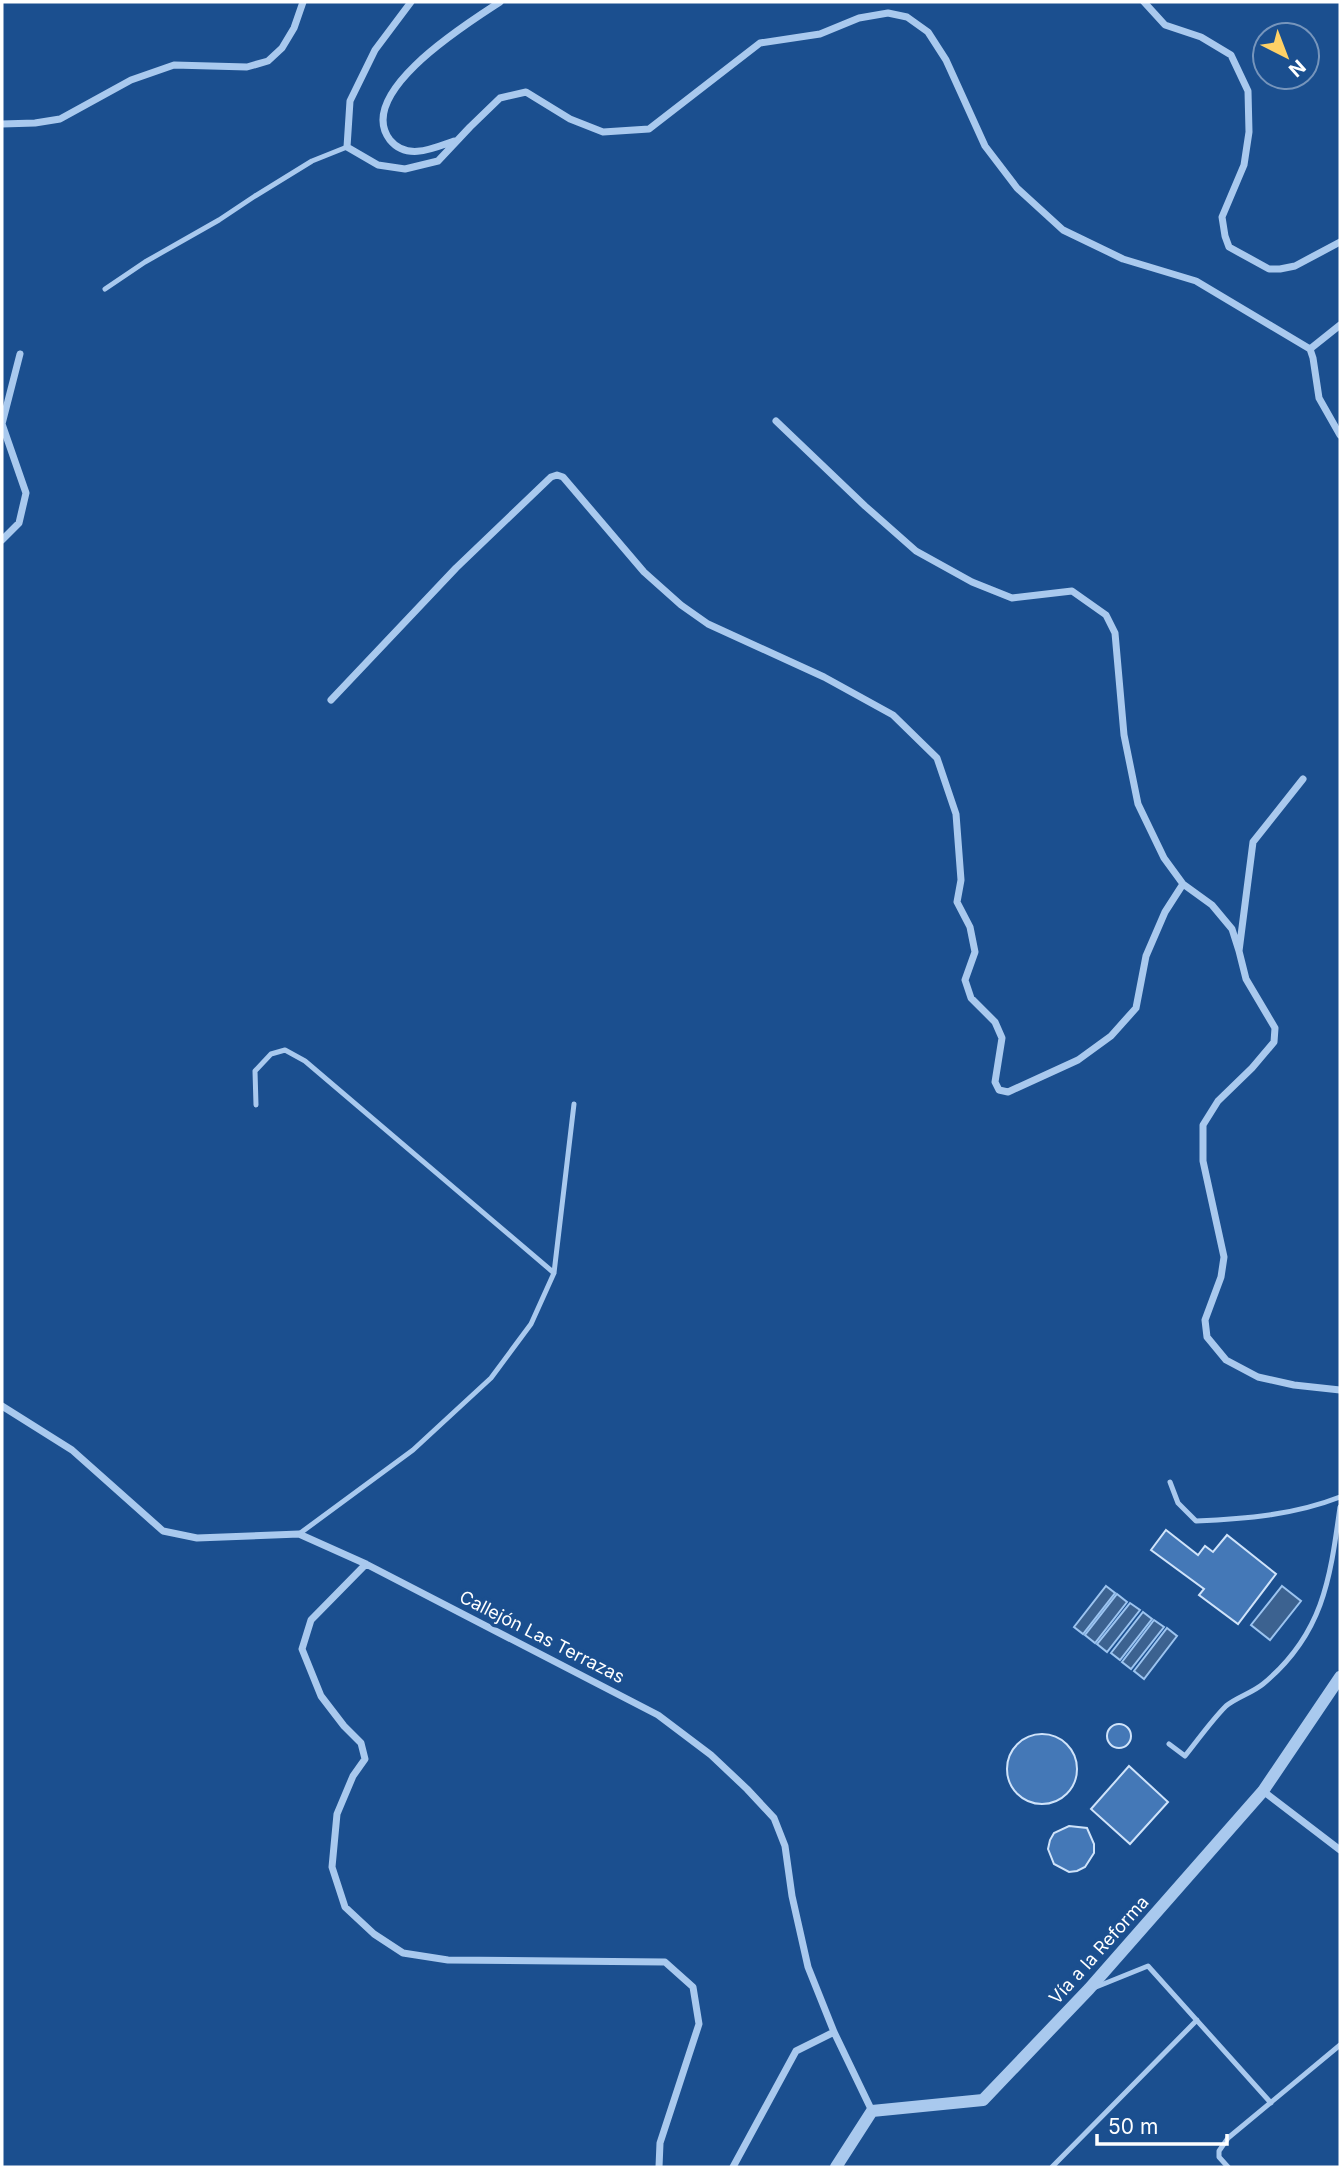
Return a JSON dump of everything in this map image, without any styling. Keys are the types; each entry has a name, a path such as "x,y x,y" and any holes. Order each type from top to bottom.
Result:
{"street":[{"path":"2,124 60,119 131,80 174,65 247,67 268,61 282,48 294,28 303,2"},
{"path":"411,2 374,50 350,101 347,147 378,165 405,169 438,161 500,97 526,92 570,119 603,132 649,129 760,43 820,34 869,16 888,13 907,17 928,32 946,60 985,146 1017,188 1063,230 1123,259 1196,281 1310,349 1319,398 1340,435"},
{"path":"458,139 425,151 408,152 394,145 385,133 382,117 396,87 413,66 500,2"},
{"path":"1144,2 1165,25 1200,37 1231,55 1248,91 1249,132 1244,165 1222,216 1229,247 1269,269 1280,269 1295,266 1340,242"},
{"path":"1310,349 1340,324"},
{"path":"2,540 19,523 26,493 2,424 20,354"},
{"path":"776,421 916,551 972,582 1012,598 1072,591 1106,615 1115,633 1124,735 1138,804 1164,858 1183,884 1212,905 1232,929 1246,979 1275,1028 1274,1042 1218,1101 1203,1125 1203,1161 1224,1256 1221,1278 1205,1320 1208,1337 1226,1360 1258,1377 1340,1391"},
{"path":"331,700 456,568 551,477 557,475 563,477 644,572 681,605 708,624 824,677 893,715 937,758 956,814 961,880 957,902 970,927 975,952 965,980 971,998 995,1022 1002,1038 995,1082 999,1090 1008,1092 1078,1060 1111,1037 1136,1008 1146,956 1165,912 1183,884"},
{"path":"1239,951 1253,842 1303,779"},
{"name":"Callejón Las Terrazas","path":"2,1406 72,1450 163,1531 197,1538 299,1534 366,1564 658,1715 711,1755 774,1818 785,1846 792,1896 808,1966 834,2032 872,2111"},
{"path":"366,1564 311,1620 302,1648 321,1696 360,1744 365,1759 353,1776 337,1814 332,1867 345,1907 374,1934 403,1953 448,1960 665,1962 693,1987 699,2024 660,2143 659,2167"},
{"name":"Vía a la Reforma","path":"872,2111 983,2100 1090,1989 1262,1791 1340,1677"},
{"path":"1262,1791 1340,1850"},
{"path":"733,2167 796,2051 834,2032"},
{"path":"836,2167 872,2111"}],"lane":[{"path":"105,289 312,161 347,147"},
{"path":"256,1105 254,1071 271,1054 285,1050 305,1061 554,1273"},
{"path":"299,1534 413,1450 491,1378 531,1324 554,1273 574,1104"},
{"path":"1170,1482 1178,1503 1196,1521 1242,1519 1313,1508 1340,1497"},
{"path":"1169,1744 1185,1756 1227,1705 1261,1686 1304,1640 1320,1608 1329,1575 1340,1507"},
{"path":"1090,1989 1148,1966 1271,2103"},
{"path":"1052,2167 1197,2020"},
{"path":"1228,2167 1219,2157 1219,2151 1228,2138 1340,2045"}],"water":[{"path":"1106,1586 1115,1593 1083,1634 1074,1627"},
{"path":"1282,1586 1301,1601 1270,1640 1251,1625"},
{"path":"1117,1594 1127,1602 1095,1643 1085,1635"},
{"path":"1130,1603 1140,1610 1107,1652 1097,1644"},
{"path":"1143,1612 1152,1619 1120,1660 1111,1653"},
{"path":"1154,1620 1164,1627 1131,1669 1122,1662"},
{"path":"1167,1628 1177,1636 1144,1679 1134,1671"}],"building":[{"path":"1166,1530 1198,1555 1205,1546 1213,1552 1227,1535 1276,1574 1238,1624 1199,1595 1204,1589 1151,1550"},
{"path":"1119,1724 1128,1727 1131,1736 1128,1745 1119,1748 1110,1745 1107,1736 1110,1727"},
{"path":"1035,1734 1049,1734 1062,1739 1072,1749 1077,1769 1072,1789 1062,1799 1049,1804 1035,1804 1022,1799 1012,1789 1007,1776 1007,1762 1012,1749 1022,1739"},
{"path":"1129,1766 1168,1802 1130,1844 1091,1809"},
{"path":"1069,1826 1087,1828 1094,1844 1094,1853 1085,1867 1069,1872 1054,1864 1048,1849 1054,1833"}]}
